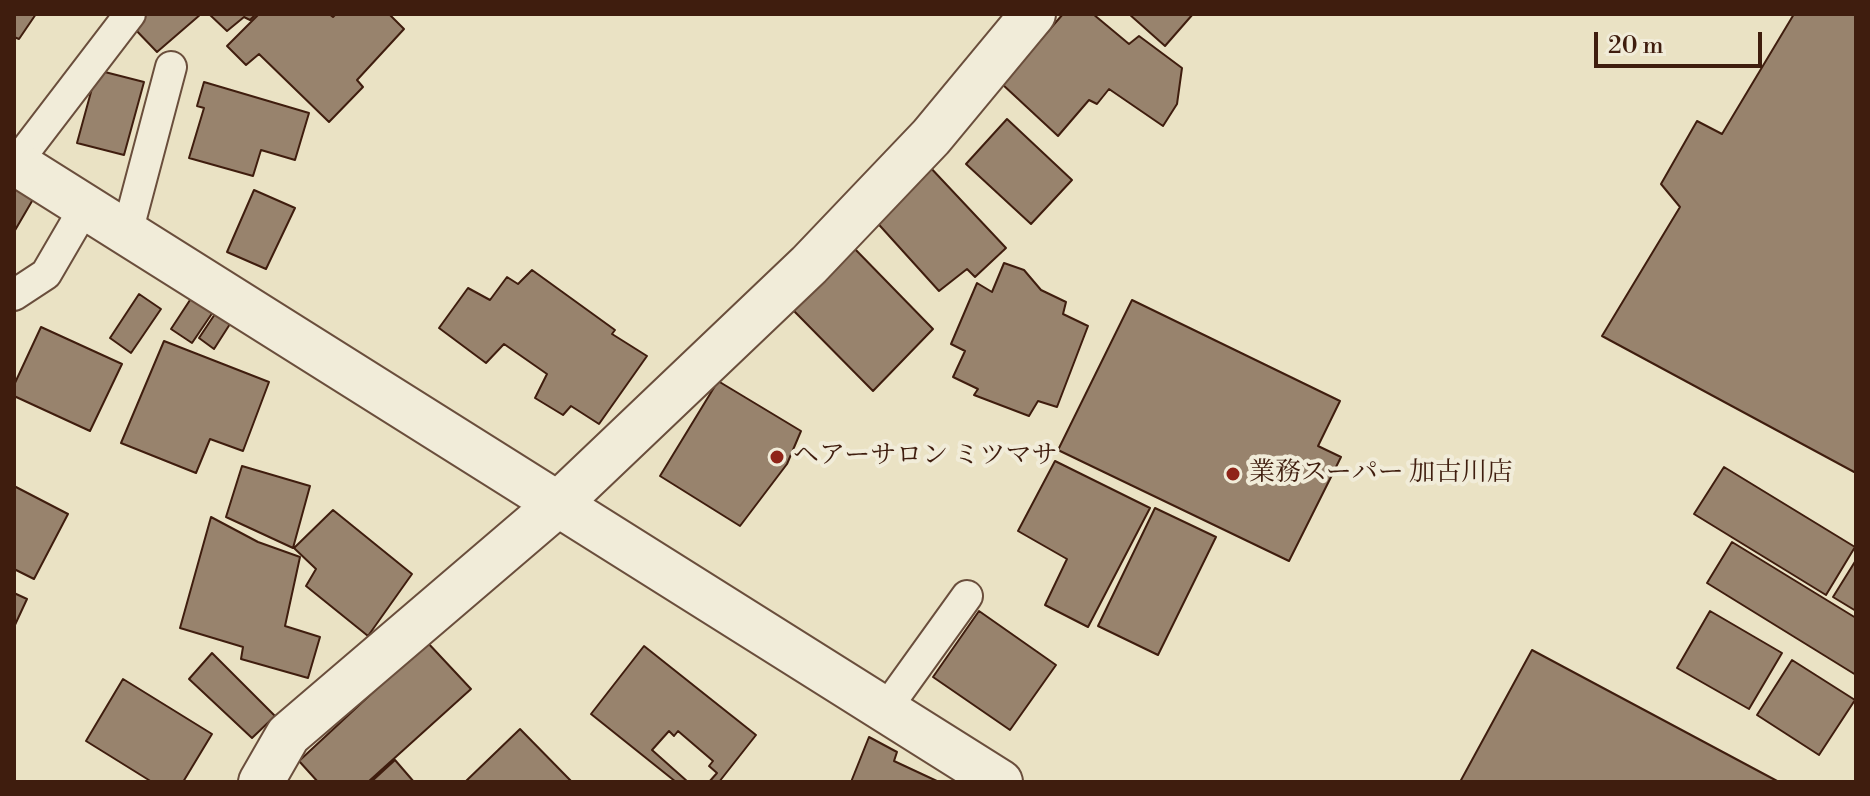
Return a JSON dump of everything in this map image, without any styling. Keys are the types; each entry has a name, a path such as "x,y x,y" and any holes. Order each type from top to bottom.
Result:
{"street":[{"path":"261,782 288,735 557,505 809,265 931,137 1033,14"},
{"path":"15,163 1000,782"}],"lane":[{"path":"15,163 130,14"},
{"path":"127,233 171,67"},
{"path":"14,295 46,274 85,207"},
{"path":"885,710 967,596"}],"building":[{"path":"14,14 36,14 19,39 14,37"},
{"path":"140,14 201,14 157,52 131,25"},
{"path":"209,14 256,14 250,20 244,17 227,31"},
{"path":"259,14 329,14 333,17 336,14 389,14 404,29 357,80 363,87 329,122 259,54 246,65 227,46"},
{"path":"1063,14 1093,14 1129,44 1139,36 1182,68 1177,104 1163,126 1109,89 1097,104 1089,100 1058,136 1002,84"},
{"path":"1129,14 1193,14 1165,46"},
{"path":"1794,14 1856,14 1856,473 1602,336 1680,207 1661,184 1697,121 1722,134"},
{"path":"97,70 144,82 124,155 77,143"},
{"path":"204,82 309,113 295,160 261,150 253,176 189,158 204,108 197,106"},
{"path":"1007,119 1072,180 1031,224 966,164"},
{"path":"928,165 1006,248 975,277 967,269 939,291 872,217"},
{"path":"14,184 35,196 14,232"},
{"path":"254,190 295,208 266,269 227,252"},
{"path":"852,246 933,329 873,391 792,309"},
{"path":"1004,263 1024,270 1041,290 1066,302 1063,314 1088,326 1057,407 1038,401 1029,416 974,395 978,389 953,377 965,351 951,344 977,283 992,292"},
{"path":"532,270 615,330 612,334 647,356 599,424 571,406 563,415 535,398 547,374 504,344 486,363 439,328 468,288 490,300 507,277 518,284"},
{"path":"139,294 161,309 131,353 110,338"},
{"path":"192,297 213,312 192,343 171,329"},
{"path":"1132,300 1340,401 1318,446 1341,457 1289,561 1058,450"},
{"path":"215,314 230,324 214,349 199,338"},
{"path":"41,327 122,364 90,431 14,396 14,385"},
{"path":"164,341 269,382 243,451 210,439 196,473 121,443"},
{"path":"718,381 801,431 787,464 740,526 660,476"},
{"path":"1055,461 1150,508 1088,627 1045,605 1067,559 1018,531"},
{"path":"242,466 310,486 293,548 226,517"},
{"path":"1724,467 1855,547 1826,595 1694,514"},
{"path":"14,486 68,514 34,579 14,569"},
{"path":"1155,508 1216,537 1158,655 1098,626"},
{"path":"333,510 412,574 368,636 306,586 316,569 294,548"},
{"path":"211,517 258,542 300,557 285,626 320,637 308,678 241,659 243,647 180,628"},
{"path":"1732,542 1856,618 1856,675 1707,583"},
{"path":"1856,560 1856,611 1833,597"},
{"path":"14,593 27,599 14,627"},
{"path":"979,611 1056,665 1010,730 933,677"},
{"path":"1710,611 1782,653 1749,709 1677,668"},
{"path":"427,642 471,689 368,782 318,782 299,761"},
{"path":"644,646 756,735 719,782 676,782 591,714"},
{"path":"1532,650 1779,782 1460,782"},
{"path":"212,653 275,716 252,738 189,679"},
{"path":"1792,660 1855,700 1819,755 1757,715"},
{"path":"123,679 212,734 183,782 152,782 86,741"},
{"path":"520,729 572,782 465,782"},
{"path":"669,731 674,736 678,731 713,761 709,766 717,773 709,782 688,782 652,750"},
{"path":"869,737 897,752 894,761 939,782 851,782"},
{"path":"395,760 414,782 371,782"}],"place":[{"name":"ヘアーサロン ミツマサ","path":"777,457"},
{"name":"業務スーパー 加古川店","path":"1233,474"}]}
